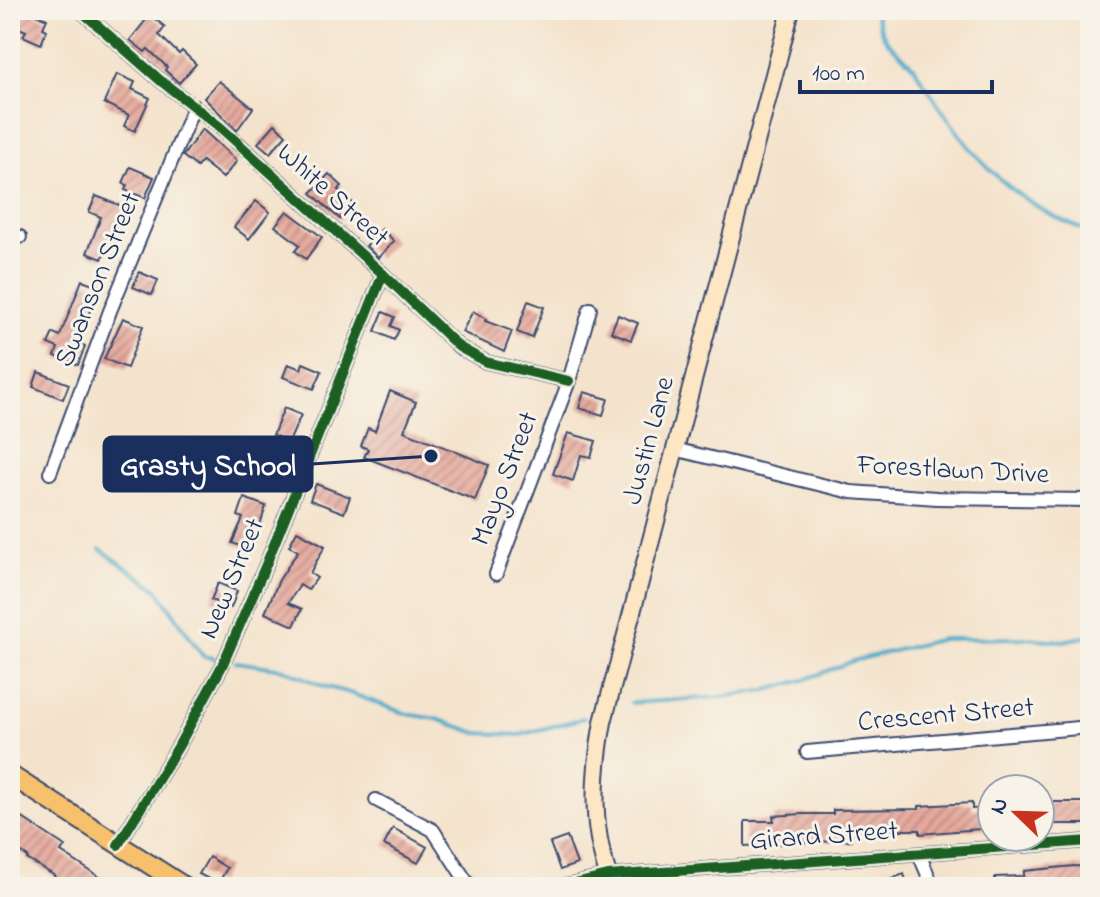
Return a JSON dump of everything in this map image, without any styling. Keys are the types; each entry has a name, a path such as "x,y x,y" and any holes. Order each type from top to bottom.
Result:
{"main road":[{"name":"Justin Lane","path":"610,882 595,819 594,798 598,750 610,692 791,10"},
{"path":"10,775 185,887"}],"street":[{"name":"White Street","path":"80,10 194,106 472,356 569,381"},
{"name":"Swanson Street","path":"50,473 110,311 194,106"},
{"name":"New Street","path":"118,845 178,747 222,666 383,274"},
{"name":"Mayo Street","path":"496,574 569,381 590,309"},
{"name":"Forestlawn Drive","path":"674,449 851,492 937,498 1090,500"},
{"name":"Crescent Street","path":"807,752 1090,727"},
{"path":"376,800 433,830 470,887"},
{"name":"Girard Street","path":"562,887 1090,841"},
{"path":"919,854 933,887"}],"building":[{"path":"10,10 27,10 47,19 43,28 47,30 41,44 23,36 26,31 10,24"},
{"path":"150,15 165,27 159,35 179,54 182,51 196,64 179,83 148,49 145,52 130,40"},
{"path":"117,74 135,82 132,89 150,98 135,131 124,126 129,115 104,103"},
{"path":"219,81 253,108 237,130 204,98"},
{"path":"275,124 286,135 270,153 258,143"},
{"path":"202,129 237,161 223,178 202,161 197,167 183,156"},
{"path":"130,167 154,177 145,198 125,190 127,185 123,183"},
{"path":"329,174 342,186 338,190 354,204 340,219 311,193"},
{"path":"96,196 127,208 102,259 87,253 101,217 89,212"},
{"path":"256,201 270,212 249,239 234,227"},
{"path":"287,211 322,237 306,259 295,251 300,245 275,226"},
{"path":"382,229 394,241 378,258 366,246"},
{"path":"139,272 158,280 152,295 133,287"},
{"path":"82,280 99,286 78,343 85,346 78,365 55,356 58,348 48,344 53,333 60,336"},
{"path":"528,301 544,307 532,338 517,332"},
{"path":"473,311 485,321 512,331 504,352 462,332"},
{"path":"383,312 395,317 391,326 399,330 394,340 375,331"},
{"path":"618,315 638,323 631,340 611,332"},
{"path":"123,318 143,326 127,368 104,359"},
{"path":"303,363 322,371 314,389 283,377 288,364 301,369"},
{"path":"38,372 69,384 63,399 33,387"},
{"path":"390,391 416,402 404,431 489,465 475,500 364,457 368,449 361,446 368,428 375,431"},
{"path":"584,392 608,399 603,415 579,408"},
{"path":"284,408 301,415 289,442 273,435"},
{"path":"568,433 596,441 591,457 581,455 573,481 553,474"},
{"path":"316,484 350,497 344,513 310,500"},
{"path":"244,498 266,506 252,550 232,543 243,518 238,516"},
{"path":"297,531 325,546 310,573 317,578 308,590 300,585 288,603 302,609 294,626 265,613 279,580 298,551 289,546"},
{"path":"218,583 237,591 231,608 211,600"},
{"path":"1056,802 1088,802 1088,824 1056,824"},
{"path":"972,803 972,809 976,809 976,829 920,834 920,830 880,830 880,833 851,833 851,840 745,846 745,821 774,821 773,816 833,814 833,810 919,809 919,806"},
{"path":"15,813 65,846 61,852 115,887 57,887 51,884 55,876 10,845 10,820"},
{"path":"393,828 427,847 418,863 384,845"},
{"path":"567,837 577,864 560,870 550,843"},
{"path":"209,857 227,868 218,884 199,874"},
{"path":"1090,867 1090,887 995,887 995,877 1024,876 1024,871"},
{"path":"904,874 908,887 871,887 871,886"}],"waterway":[{"path":"874,10 886,40 912,65 968,146 987,167 1031,203 1058,219 1090,232"},
{"path":"100,549 157,589 203,656 214,658"},
{"path":"631,703 721,697 767,690 853,661 942,639 1062,641 1090,636"},
{"path":"236,662 284,669 323,686 407,714 437,719 477,733 520,735 584,718"}],"cycle path":[{"path":"80,10 161,81 220,127 459,347 486,362 569,381"},
{"path":"118,845 178,747 222,666 383,274"},
{"path":"562,887 608,876 1090,841"}],"place":[{"name":"Grasty School","path":"431,456"}]}
